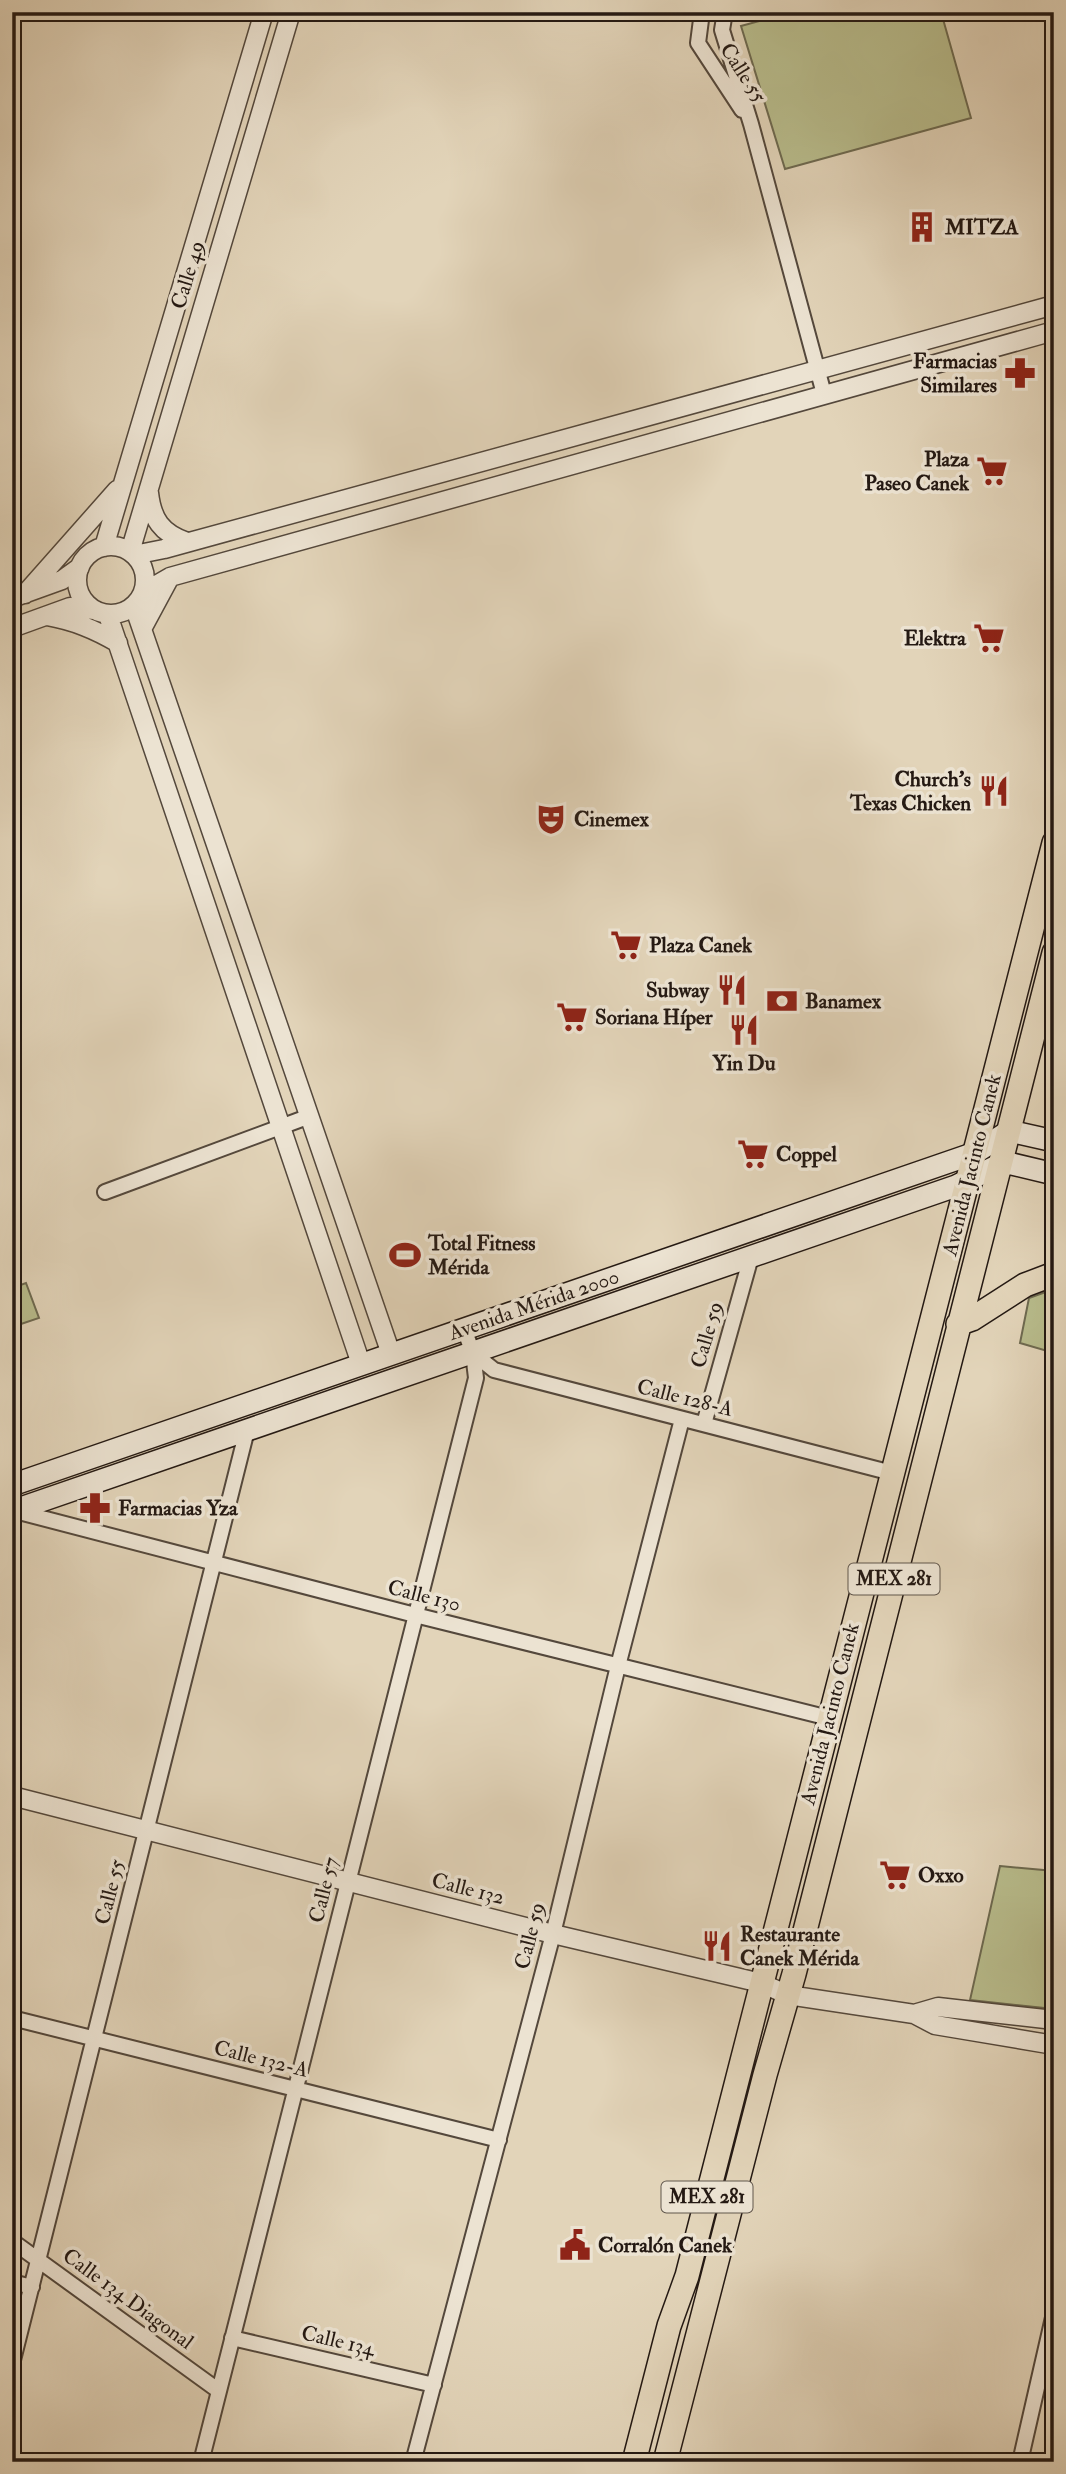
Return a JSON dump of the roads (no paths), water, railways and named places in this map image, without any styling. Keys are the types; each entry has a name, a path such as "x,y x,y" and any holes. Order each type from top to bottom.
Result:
{"main road":[{"name":"Avenida Jacinto Canek","path":"634,2462 670,2326 687,2276 1054,843"},
{"name":"Avenida Jacinto Canek","path":"665,2462 788,1996 1054,953"},
{"name":"Avenida Mérida 2000","path":"12,1485 975,1153 1009,1131"},
{"path":"1009,1131 1054,1141"},
{"name":"Avenida Mérida 2000","path":"13,1511 967,1182 1001,1164"},
{"path":"1001,1164 1054,1174"},
{"path":"958,1324 972,1319 1025,1284 1054,1274"},
{"path":"794,1854 822,1861"},
{"path":"739,2066 766,2073"}],"street":[{"name":"Calle 49","path":"104,547 192,245 264,12"},
{"name":"Calle 49","path":"132,553 291,12"},
{"name":"Calle 55","path":"702,12 698,43 751,124"},
{"name":"Calle 55","path":"725,12 722,30 751,124"},
{"path":"751,124 824,394"},
{"path":"192,245 218,256"},
{"path":"132,553 187,542 1054,305"},
{"path":"12,628 70,607 118,614 170,577 1054,331"},
{"path":"465,466 473,492"},
{"path":"19,596 122,485"},
{"path":"149,489 155,520 168,534 187,542"},
{"path":"361,1364 118,643 101,612 86,604 78,587 80,568 85,558 104,547 116,546 132,553 145,572 139,599 142,629 391,1354"},
{"path":"19,596 62,580 80,568"},
{"path":"142,629 170,577"},
{"path":"45,616 89,626 118,643"},
{"path":"105,1192 310,1116"},
{"name":"Calle 59","path":"704,1424 751,1257"},
{"name":"Calle 57","path":"201,2462 476,1378 473,1353 464,1329"},
{"name":"Calle 128-A","path":"473,1353 494,1370 892,1472"},
{"name":"Calle 59","path":"414,2462 553,1934 682,1419"},
{"name":"Calle 55","path":"12,2364 247,1430"},
{"name":"Calle 130","path":"13,1511 829,1718"},
{"name":"Calle 132","path":"12,1796 553,1934 761,1983 788,1996 914,2014 935,2025 1049,2047"},
{"name":"Calle 132","path":"914,2014 939,2007 1054,2020"},
{"name":"Calle 132-A","path":"12,2018 499,2140"},
{"name":"Calle 134 Diagonal","path":"12,2241 219,2391"},
{"path":"12,2282 32,2287"},
{"path":"1020,2462 1054,2313"},
{"name":"Calle 134","path":"232,2338 434,2385"}],"place":[{"name":"MITZA","path":"922,227"},
{"name":"Farmacias Similares","path":"1020,373"},
{"name":"Plaza Paseo Canek","path":"992,471"},
{"name":"Elektra","path":"989,638"},
{"name":"Church's Texas Chicken","path":"994,791"},
{"name":"Cinemex","path":"551,819"},
{"name":"Plaza Canek","path":"626,945"},
{"name":"Subway","path":"732,990"},
{"name":"Banamex","path":"782,1001"},
{"name":"Soriana Híper","path":"572,1017"},
{"name":"Yin Du","path":"744,1030"},
{"name":"Coppel","path":"753,1154"},
{"name":"Total Fitness Mérida","path":"405,1255"},
{"name":"Farmacias Yza","path":"95,1508"},
{"name":"Oxxo","path":"895,1875"},
{"name":"Restaurante Canek Mérida","path":"717,1946"},
{"name":"Corralón Canek","path":"575,2245"}]}
